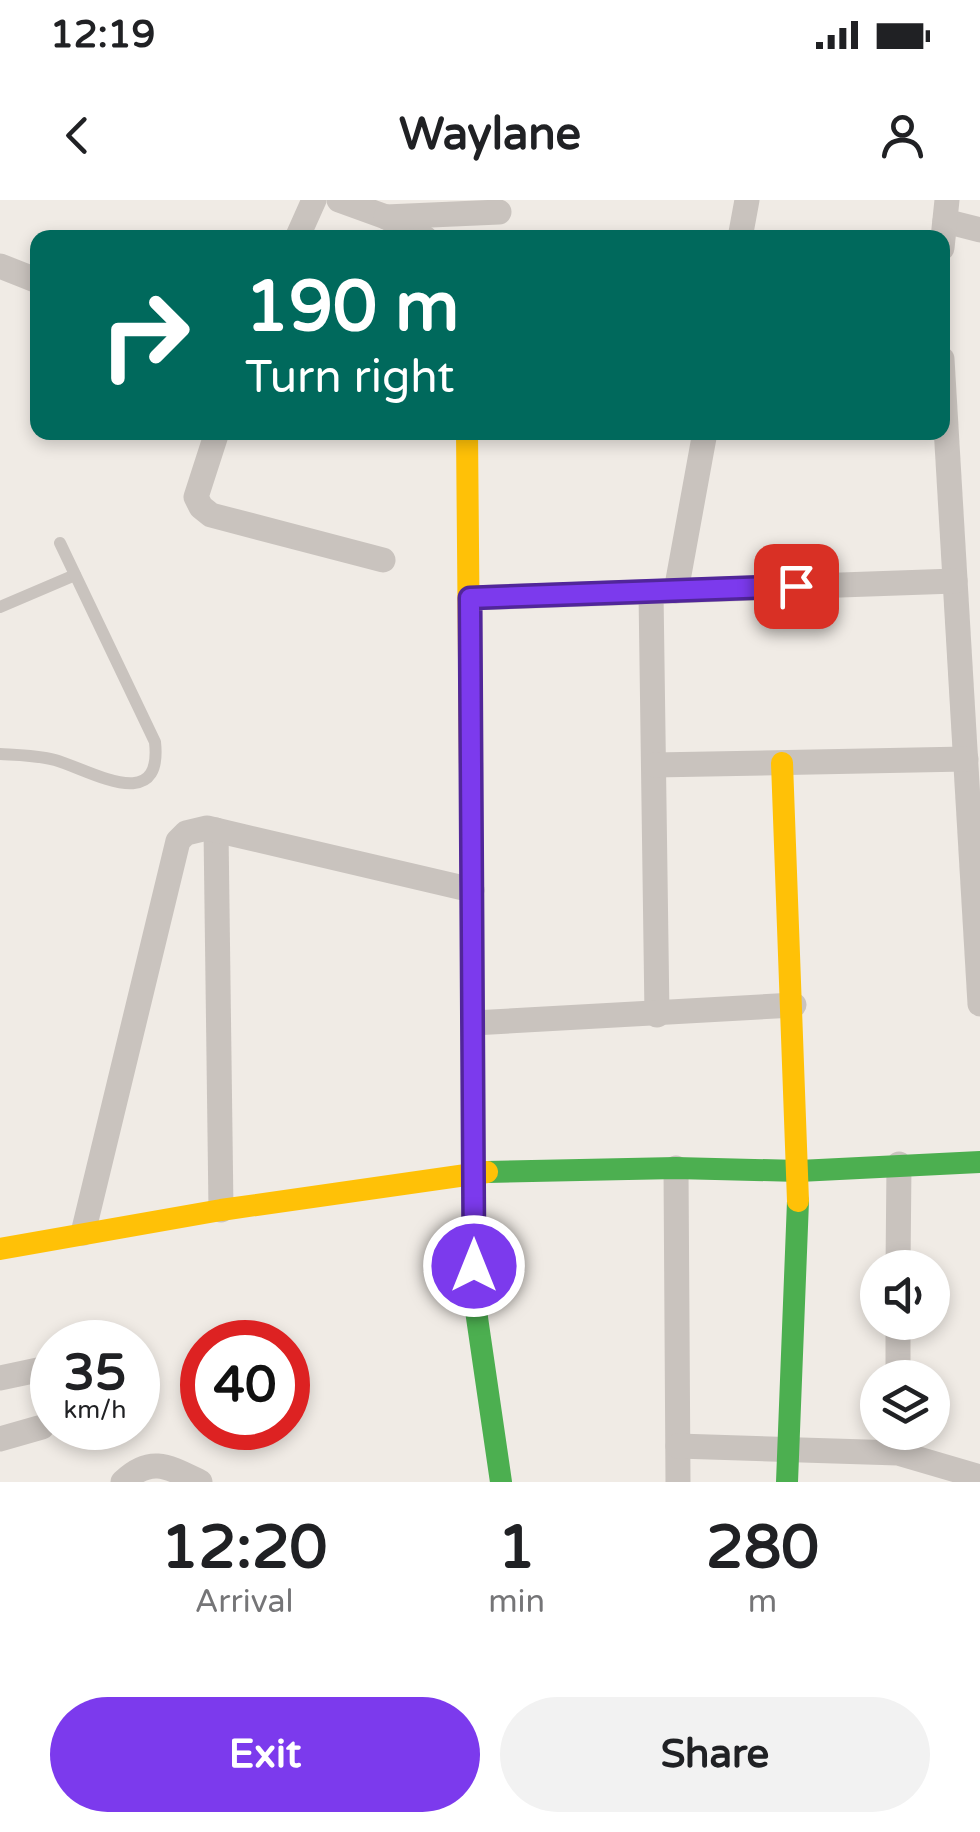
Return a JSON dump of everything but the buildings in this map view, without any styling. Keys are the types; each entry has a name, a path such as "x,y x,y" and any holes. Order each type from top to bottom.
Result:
{"street":[{"path":"301,230 314,200"},
{"path":"339,200 386,216 411,230"},
{"path":"741,230 747,200"},
{"path":"386,216 501,206 493,230"},
{"path":"946,211 980,230"},
{"path":"0,266 30,277"},
{"path":"214,440 196,497 200,507 211,515 384,560"},
{"path":"467,440 474,1297 501,1482"},
{"path":"657,1015 654,765 664,591 703,440"},
{"path":"946,440 966,760 976,857 980,1004"},
{"path":"470,598 955,580"},
{"path":"654,765 966,760"},
{"path":"782,764 798,1170 787,1482"},
{"path":"83,1233 178,840 186,832 216,830 472,890"},
{"path":"216,830 221,1210"},
{"path":"473,1024 794,1005"},
{"path":"0,1249 221,1210 474,1172 798,1170 980,1162"},
{"path":"898,1250 899,1164"},
{"path":"676,1168 678,1482"},
{"path":"0,1378 30,1372"},
{"path":"0,1439 30,1431"},
{"path":"678,1446 788,1449 860,1445"},
{"path":"915,1450 980,1477"},
{"path":"123,1482 144,1466 180,1472 200,1482"}],"lane":[{"path":"0,754 51,759 120,785 143,780 152,771 157,756 155,742 60,543"},
{"path":"0,607 75,576"}],"traffic: fast":[{"path":"473,1114 474,1297 501,1482"},
{"path":"487,1172 676,1168 799,1171 980,1162"},
{"path":"787,1482 798,1201"}],"traffic: slow":[{"path":"467,440 473,1114"},
{"path":"782,763 798,1201"},
{"path":"0,1249 221,1210 487,1172"}],"route":[{"path":"474,1266 470,598 796,586"}]}
